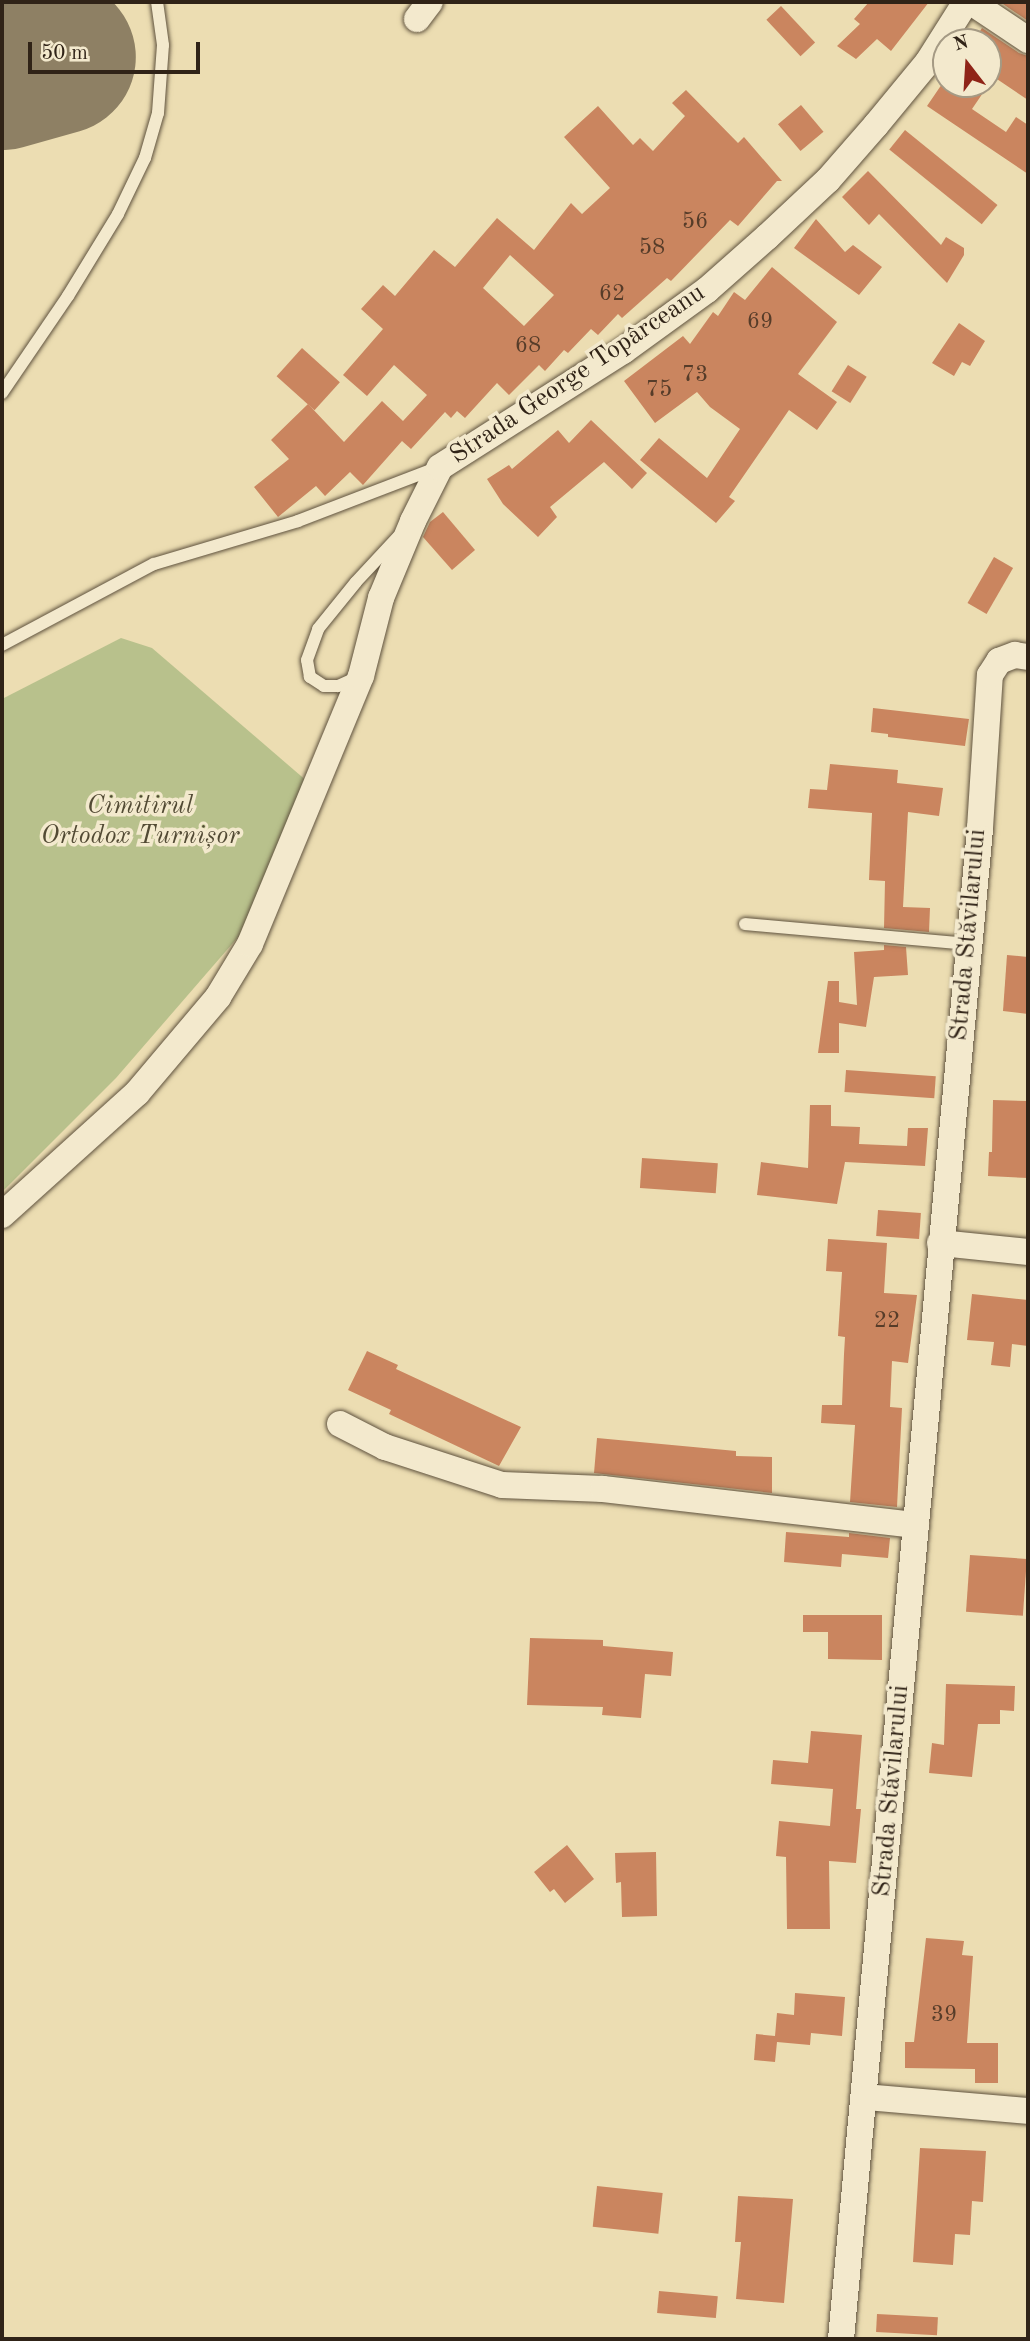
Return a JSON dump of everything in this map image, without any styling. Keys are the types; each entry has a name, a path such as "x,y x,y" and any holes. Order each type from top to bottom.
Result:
{"street":[{"path":"969,2 1028,40"},
{"name":"Strada George Topârceanu","path":"440,467 623,351 707,290 828,180 928,62 969,2"},
{"path":"2,1215 137,1093 218,997 250,944 361,676 381,598 413,521 440,467"},
{"name":"Strada Stăvilarului","path":"841,2339 968,944 989,675 999,661 1015,655 1028,657"},
{"path":"940,1243 1028,1252"},
{"path":"340,1424 385,1447 502,1485 603,1489 916,1525"},
{"path":"865,2097 1028,2111"}],"lane":[{"path":"2,393 75,285 118,214 145,158 158,113 163,46 157,2"},
{"path":"2,645 154,564 298,521 440,467"},
{"path":"361,676 338,686 324,687 310,677 307,660 318,629 356,582 413,521"},
{"path":"745,924 968,944"}],"green space":[{"name":"Cimitirul Ortodox Turnișor","path":"121,638 152,648 308,782 239,936 116,1078 2,1192 2,699"}],"building":[{"path":"869,2 929,2 891,51 877,39 856,59 837,46 860,24 854,19"},
{"path":"1000,2 1028,2 1028,21"},
{"path":"781,6 815,43 800,56 766,20"},
{"path":"1002,42 1028,56 1028,100 1002,82"},
{"path":"686,90 738,143 744,137 782,181 777,181 738,226 730,220 671,281 667,278 622,318 618,314 598,335 591,329 568,353 564,350 545,371 539,365 509,395 497,383 465,418 457,411 451,418 445,412 411,449 402,441 363,485 350,472 325,496 316,486 278,517 254,487 289,459 271,440 308,404 344,442 382,401 403,421 427,395 394,365 367,396 343,375 383,329 361,309 383,285 395,296 434,250 455,267 497,218 534,250 571,203 582,214 610,188 564,137 598,106 633,145 640,138 653,151 685,116 672,103","holes":["510,255 554,295 524,326 483,288"]},
{"path":"932,98 979,98 972,109 1006,132 1016,117 1028,125 1028,174 927,106"},
{"path":"801,105 823,132 801,151 778,124"},
{"path":"905,130 997,205 982,224 889,149"},
{"path":"868,171 941,245 946,237 964,248 964,255 947,283 879,214 869,225 842,197"},
{"path":"816,219 845,252 853,245 882,267 859,295 794,248"},
{"path":"772,267 837,322 798,374 837,402 817,430 789,410 729,497 735,501 716,523 640,460 659,438 707,478 740,429 710,407 697,392 655,423 624,381 683,336 690,344 713,312 718,316 734,292 745,300"},
{"path":"959,323 985,341 970,366 962,362 954,376 932,363"},
{"path":"302,348 340,382 314,410 277,376"},
{"path":"848,365 867,377 850,403 832,391"},
{"path":"591,420 647,473 632,489 604,462 550,507 557,517 538,537 503,504 487,479 509,465 512,469 558,430 569,443"},
{"path":"443,512 475,550 452,570 423,537 430,522"},
{"path":"994,557 1013,568 987,614 968,603"},
{"path":"873,708 969,719 965,746 888,737 888,734 871,732"},
{"path":"830,764 898,770 897,783 943,788 939,816 908,812 903,907 930,908 929,932 884,928 885,881 869,880 872,813 808,808 810,789 827,790"},
{"path":"884,945 906,947 908,975 874,977 866,1027 839,1023 839,1053 818,1053 828,981 839,981 839,1002 857,1005 854,952 884,950"},
{"path":"1007,955 1028,957 1028,1014 1003,1011"},
{"path":"846,1070 936,1076 934,1098 844,1092"},
{"path":"993,1100 1028,1101 1028,1178 988,1176 989,1152 992,1152"},
{"path":"810,1105 831,1105 831,1126 860,1127 859,1144 907,1146 908,1128 928,1128 925,1166 845,1162 837,1204 757,1195 761,1162 808,1168"},
{"path":"642,1158 718,1163 716,1193 640,1188"},
{"path":"878,1210 921,1213 919,1239 876,1236"},
{"path":"828,1239 887,1243 884,1293 917,1295 908,1363 892,1361 890,1407 902,1408 897,1507 850,1502 855,1425 821,1423 822,1405 842,1405 845,1337 838,1336 842,1272 826,1271"},
{"path":"972,1294 1028,1300 1028,1346 1012,1344 1010,1367 991,1365 994,1342 967,1340"},
{"path":"367,1351 398,1365 396,1369 521,1427 499,1466 389,1414 391,1410 348,1390"},
{"path":"597,1438 736,1451 736,1456 772,1457 772,1493 594,1473"},
{"path":"786,1532 849,1537 849,1533 890,1538 888,1558 842,1554 841,1567 784,1562"},
{"path":"970,1555 1027,1559 1023,1616 966,1612"},
{"path":"803,1615 882,1615 882,1660 828,1659 828,1632 803,1632"},
{"path":"530,1638 603,1640 603,1646 673,1652 671,1676 645,1674 641,1718 602,1715 603,1707 527,1705"},
{"path":"946,1684 1015,1686 1014,1711 1000,1710 1000,1724 978,1724 972,1777 929,1773 932,1743 944,1745"},
{"path":"811,1731 862,1735 856,1809 861,1809 856,1863 829,1861 830,1929 787,1929 786,1857 776,1856 779,1821 830,1826 833,1789 771,1784 773,1760 808,1763"},
{"path":"567,1845 594,1879 565,1903 554,1889 550,1892 534,1872"},
{"path":"656,1852 657,1916 622,1917 621,1882 616,1883 615,1853"},
{"path":"926,1938 964,1941 962,1955 973,1956 967,2043 998,2043 998,2083 975,2083 975,2069 905,2068 905,2042 914,2042"},
{"path":"795,1993 845,1997 842,2036 811,2033 810,2045 777,2042 775,2062 754,2060 756,2034 775,2036 777,2013 794,2015"},
{"path":"920,2148 986,2151 983,2202 972,2201 970,2235 955,2234 953,2265 913,2262"},
{"path":"597,2186 663,2193 658,2234 593,2227"},
{"path":"738,2196 793,2199 784,2303 736,2299 741,2242 735,2242"},
{"path":"659,2291 718,2296 716,2318 657,2313"},
{"path":"877,2314 938,2317 937,2335 876,2332"}],"runway":[{"path":"2,73 59,57"}]}
